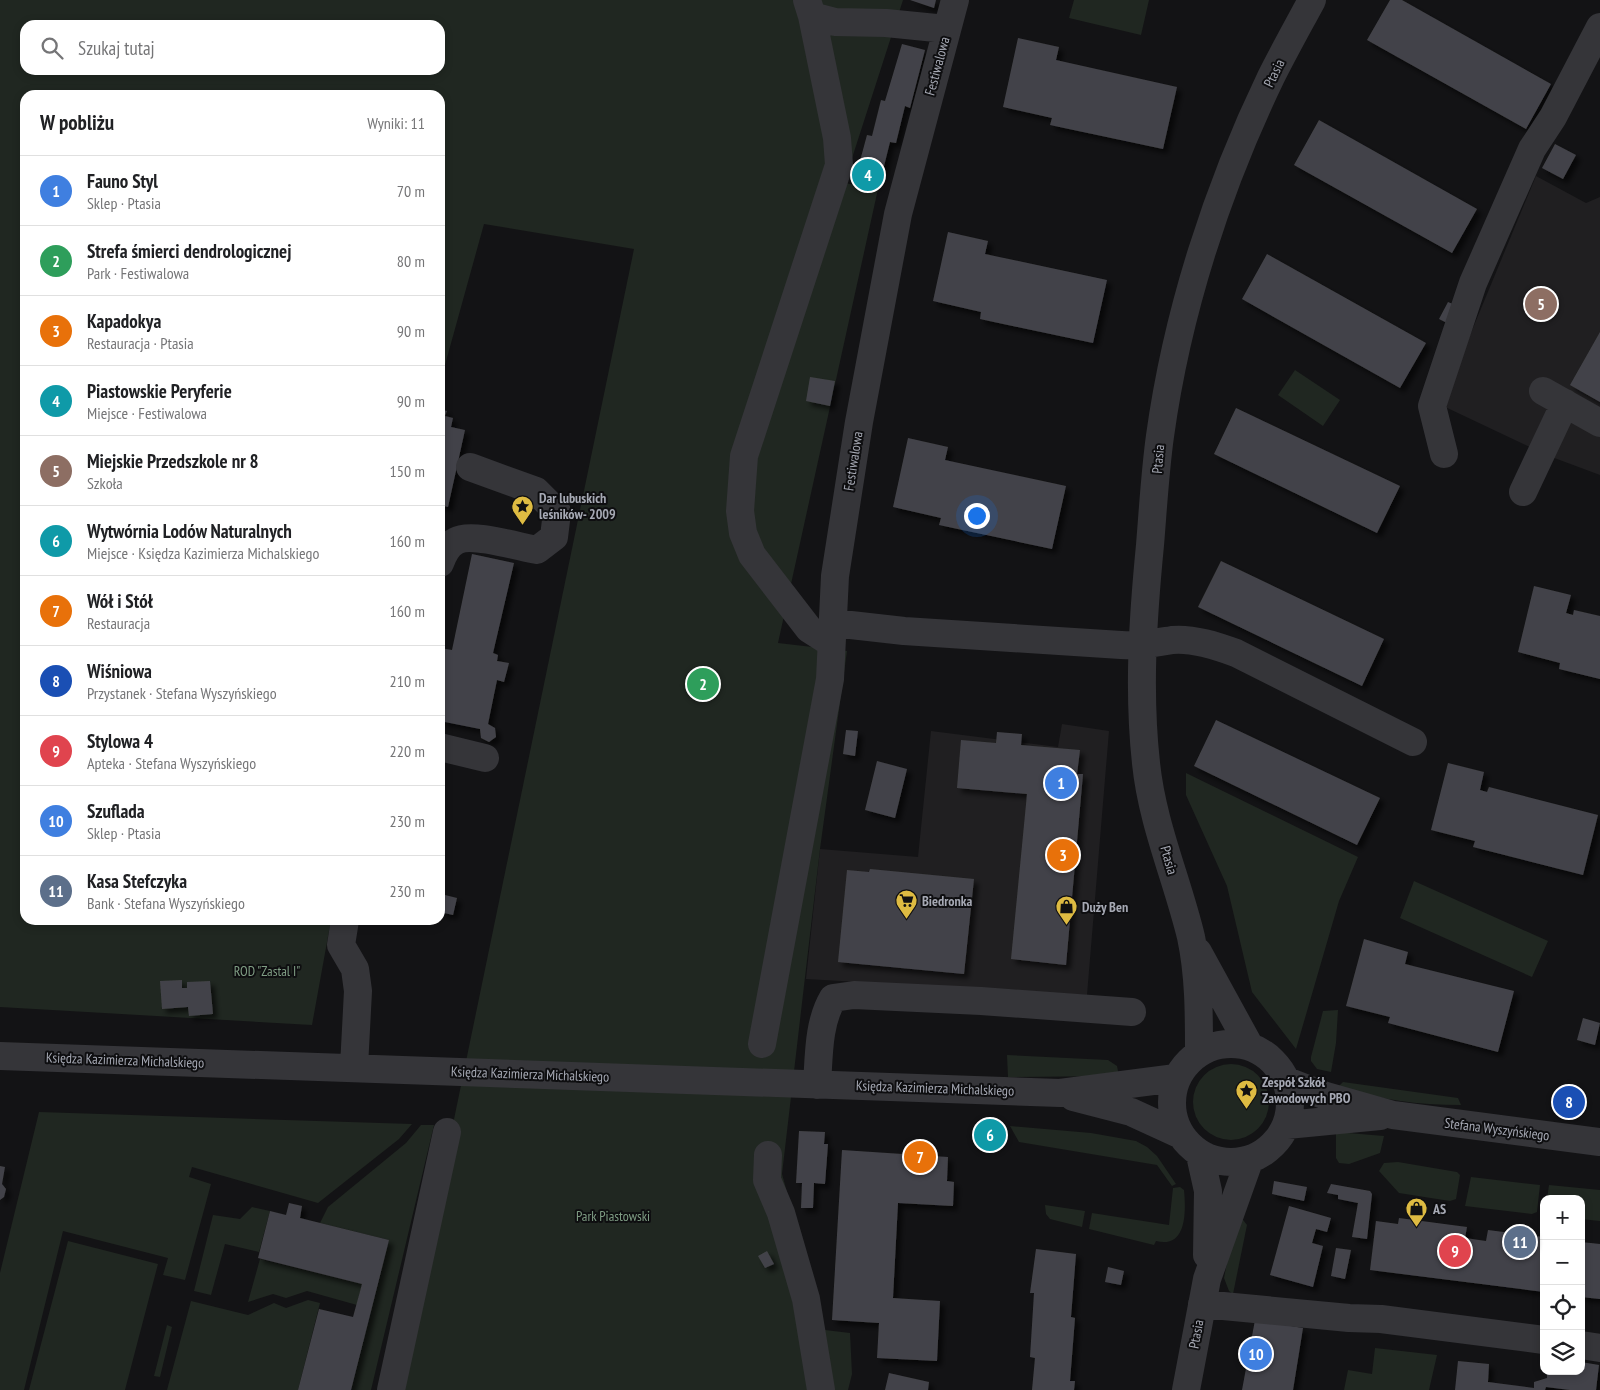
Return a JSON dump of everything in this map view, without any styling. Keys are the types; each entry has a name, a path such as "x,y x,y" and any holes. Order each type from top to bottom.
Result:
{"street":[{"name":"Festiwalowa","path":"762,1044 830,679 835,576 859,422 898,214 954,0"},
{"name":"Ptasia","path":"1199,1052 1199,1009 1191,939 1155,811 1146,767 1142,725 1142,646 1160,436 1174,357 1193,278 1234,162 1270,80 1312,0"},
{"path":"809,8 835,22 886,23 946,29"},
{"path":"809,8 837,138 839,164 744,456 740,511 743,533 752,555 809,629 832,633 904,631 1142,646 1173,640 1213,645 1236,654 1413,742"},
{"path":"1444,454 1432,406 1473,283 1532,149 1553,117 1600,27"},
{"path":"1523,492 1554,397 1600,423"},
{"path":"445,551 456,540 470,538 537,550 554,537 557,512 536,491 470,467"},
{"path":"445,748 485,758"},
{"path":"344,925 341,945 355,969 358,991 354,1066"},
{"name":"Ptasia","path":"1191,939 1249,1045"},
{"path":"817,1085 820,1044 826,1009 833,998 854,996 981,1001 1132,1012"},
{"path":"1222,1043 1249,1045 1271,1058 1287,1081 1291,1102 1287,1125 1274,1146 1249,1160 1226,1163 1200,1155 1179,1134 1172,1117 1171,1096 1176,1078 1199,1052 1222,1043"},
{"name":"Księdza Kazimierza Michalskiego","path":"0,1056 354,1066 680,1080 1060,1093 1176,1078"},
{"name":"Stefana Wyszyńskiego","path":"1287,1081 1326,1096 1394,1115 1600,1142"},
{"name":"Księdza Kazimierza Michalskiego","path":"1060,1093 1130,1112 1179,1134"},
{"name":"Stefana Wyszyńskiego","path":"1287,1125 1394,1115"},
{"path":"391,1390 447,1132"},
{"path":"768,1155 767,1180 781,1213 806,1299 821,1390"},
{"name":"Ptasia","path":"1200,1155 1208,1191 1205,1291"},
{"name":"Ptasia","path":"1186,1390 1205,1291 1249,1160"},
{"path":"1205,1291 1349,1318 1381,1319 1540,1339"},
{"path":"1585,1346 1600,1348"}],"shaded area":[{"path":"1536,176 1586,203 1600,197 1600,475 1549,456 1441,405"},
{"path":"1062,724 1109,731 1087,995 806,979 820,849 918,857 931,731 1058,747"}],"green space":[{"name":"Park Piastowski","path":"0,0 903,0 844,183 878,189 778,643 847,651 820,849 782,1174 825,1330 850,1333 852,1374 848,1390 398,1390 634,249 484,224 445,365 445,90 20,90 20,925 330,925 312,1025 0,1007"},
{"path":"1074,0 1149,0 1141,35 1069,18"},
{"path":"1295,370 1340,400 1323,426 1278,395"},
{"path":"1186,773 1358,857 1339,901 1296,1049 1252,992 1227,886 1186,795"},
{"path":"1414,881 1548,941 1532,977 1400,918"},
{"path":"1338,1010 1336,1043 1331,1072 1317,1069 1311,1061 1311,1057 1323,1011"},
{"path":"1007,1055 1108,1060 1117,1066 1119,1076 1008,1077"},
{"path":"1231,1064 1245,1067 1258,1075 1266,1088 1269,1102 1266,1116 1258,1129 1245,1137 1231,1140 1217,1137 1204,1129 1196,1116 1193,1102 1196,1088 1204,1075 1217,1067"},
{"path":"1343,1082 1458,1098 1461,1105 1414,1103 1384,1098 1339,1086"},
{"path":"39,1112 412,1124 399,1139 318,1203 192,1167 189,1177 211,1184 185,1280 163,1275 168,1258 63,1231 24,1390 0,1390 0,1273"},
{"path":"421,1125 434,1125 371,1390 351,1390 389,1240 320,1223 328,1207 406,1143"},
{"path":"1010,1126 1091,1133 1136,1141 1147,1147 1157,1156 1176,1184 1172,1186 1157,1165 1019,1142"},
{"path":"1336,1132 1384,1136 1380,1153 1349,1164 1339,1163 1336,1158"},
{"path":"1398,1162 1457,1172 1460,1175 1456,1199 1450,1201 1399,1193 1379,1171 1384,1163"},
{"path":"1471,1177 1540,1185 1537,1212 1532,1214 1465,1206"},
{"path":"1549,1185 1600,1190 1600,1221 1585,1219 1585,1195 1548,1195"},
{"path":"1180,1187 1184,1190 1184,1217 1179,1234 1174,1239 1166,1242 1156,1241 1154,1245 1089,1229 1092,1213 1169,1225 1173,1188"},
{"path":"1045,1205 1085,1211 1082,1227 1050,1219 1046,1214"},
{"path":"252,1207 270,1211 259,1252 225,1244 211,1295 194,1291 213,1215 240,1219"},
{"path":"1237,1212 1247,1225 1233,1294 1229,1291 1224,1278"},
{"path":"68,1241 158,1264 125,1390 29,1390"},
{"path":"260,1259 362,1284 357,1305 307,1291 286,1298 273,1294 248,1302"},
{"path":"308,1300 320,1303 298,1390 167,1390 191,1301 248,1315 274,1303 286,1308"},
{"path":"167,1325 172,1327 160,1377 154,1376"},
{"path":"1375,1348 1437,1355 1429,1390 1344,1390 1348,1370 1372,1374"}],"building":[{"path":"910,0 936,0 934,8"},
{"path":"1390,0 1402,0 1551,84 1526,129 1367,40"},
{"path":"1018,38 1059,47 1056,60 1177,87 1163,149 1050,125 1052,118 1003,107"},
{"path":"902,44 925,50 910,108 905,106 896,143 890,142 881,178 857,172 867,135 872,136 881,100 885,101"},
{"path":"1319,120 1477,209 1452,253 1294,165"},
{"path":"1555,144 1576,155 1563,179 1542,168"},
{"path":"948,232 988,241 985,254 1107,280 1093,343 980,319 981,312 933,301"},
{"path":"1267,254 1426,343 1400,388 1242,299"},
{"path":"1448,302 1460,307 1451,325 1439,319"},
{"path":"1600,332 1600,402 1570,385"},
{"path":"810,377 835,381 830,406 806,401"},
{"path":"1236,408 1400,486 1377,533 1214,454"},
{"path":"445,416 453,418 451,427 465,430 448,507 445,506"},
{"path":"908,438 948,447 945,460 1066,486 1052,549 939,525 941,518 893,507"},
{"path":"472,554 514,563 493,653 498,655 497,661 509,663 504,682 497,680 488,724 495,728 496,737 489,742 481,738 480,729 445,722 445,649 452,650"},
{"path":"1221,561 1384,639 1362,686 1198,607"},
{"path":"1534,586 1571,595 1566,613 1573,615 1574,610 1600,616 1600,679 1559,669 1560,663 1518,652"},
{"path":"1216,720 1380,798 1357,845 1194,766"},
{"path":"846,730 858,731 855,756 843,754"},
{"path":"997,732 1022,734 1021,745 1080,750 1077,774 1083,774 1066,965 1011,959 1027,794 957,788 961,740 996,743"},
{"path":"877,761 907,769 895,818 865,810"},
{"path":"1448,763 1484,772 1480,790 1487,792 1489,787 1598,815 1583,875 1473,847 1475,841 1431,830"},
{"name":"Biedronka","path":"870,869 974,879 964,974 838,962 847,870 869,872"},
{"path":"445,895 457,898 453,915 445,913"},
{"path":"1364,939 1408,952 1405,964 1514,991 1498,1052 1388,1023 1390,1017 1346,1006"},
{"path":"182,980 182,988 187,988 187,982 210,981 213,1014 189,1016 188,1007 162,1009 160,981"},
{"path":"1583,1018 1600,1023 1595,1045 1577,1040"},
{"path":"1565,1097 1579,1098 1579,1105 1564,1103"},
{"path":"985,1126 996,1127 995,1143 984,1142"},
{"path":"799,1131 825,1132 824,1144 828,1144 825,1184 814,1183 813,1208 801,1208 802,1183 796,1183"},
{"path":"842,1150 948,1157 947,1181 954,1182 953,1206 898,1203 893,1298 940,1301 937,1361 877,1358 879,1323 832,1320"},
{"path":"0,1166 5,1167 2,1184 6,1189 4,1197 0,1200"},
{"path":"1274,1181 1307,1187 1304,1201 1272,1194"},
{"path":"1331,1184 1370,1191 1372,1194 1367,1239 1352,1237 1358,1203 1338,1199 1338,1195 1327,1193"},
{"path":"289,1203 302,1206 300,1218 389,1240 351,1390 298,1390 319,1309 353,1317 362,1284 258,1258 270,1211 286,1215"},
{"path":"1289,1206 1331,1218 1327,1232 1316,1229 1312,1243 1323,1246 1313,1287 1270,1275"},
{"path":"1399,1218 1467,1227 1465,1238 1486,1241 1488,1230 1540,1236 1540,1291 1370,1270 1376,1221 1398,1224"},
{"path":"1585,1242 1600,1244 1600,1299 1585,1297"},
{"path":"1336,1248 1351,1250 1345,1279 1331,1276"},
{"path":"1036,1249 1076,1254 1071,1317 1075,1318 1070,1381 1075,1381 1074,1390 1032,1390 1035,1358 1030,1357 1034,1293 1030,1293"},
{"path":"767,1251 774,1264 765,1268 758,1256"},
{"path":"1108,1267 1124,1271 1121,1285 1105,1282"},
{"path":"1255,1320 1303,1328 1293,1390 1242,1390"},
{"path":"1458,1361 1489,1364 1488,1382 1534,1388 1534,1382 1547,1378 1547,1375 1585,1375 1585,1363 1599,1365 1596,1390 1570,1390 1546,1387 1545,1390 1455,1390"},
{"path":"889,1373 929,1382 928,1390 885,1390"}],"place":[{"name":"Piastowskie Peryferie","path":"868,175"},
{"name":"Miejskie Przedszkole nr 8","path":"1541,304"},
{"name":"Dar lubuskich leśników- 2009","path":"523,525"},
{"name":"Strefa śmierci dendrologicznej","path":"703,684"},
{"name":"Fauno Styl","path":"1061,783"},
{"name":"Kapadokya","path":"1063,855"},
{"name":"Biedronka","path":"906,920"},
{"name":"Duży Ben","path":"1066,926"},
{"name":"Wiśniowa","path":"1569,1102"},
{"name":"Zespół Szkół Zawodowych PBO","path":"1246,1109"},
{"name":"Wytwórnia Lodów Naturalnych","path":"990,1135"},
{"name":"Wół i Stół","path":"920,1157"},
{"name":"AS","path":"1417,1228"},
{"name":"Kasa Stefczyka","path":"1520,1242"},
{"name":"Stylowa 4","path":"1455,1251"},
{"name":"Szuflada","path":"1256,1354"}],"park label":[{"name":"ROD \"Zastal I\"","path":"267,971"}]}
